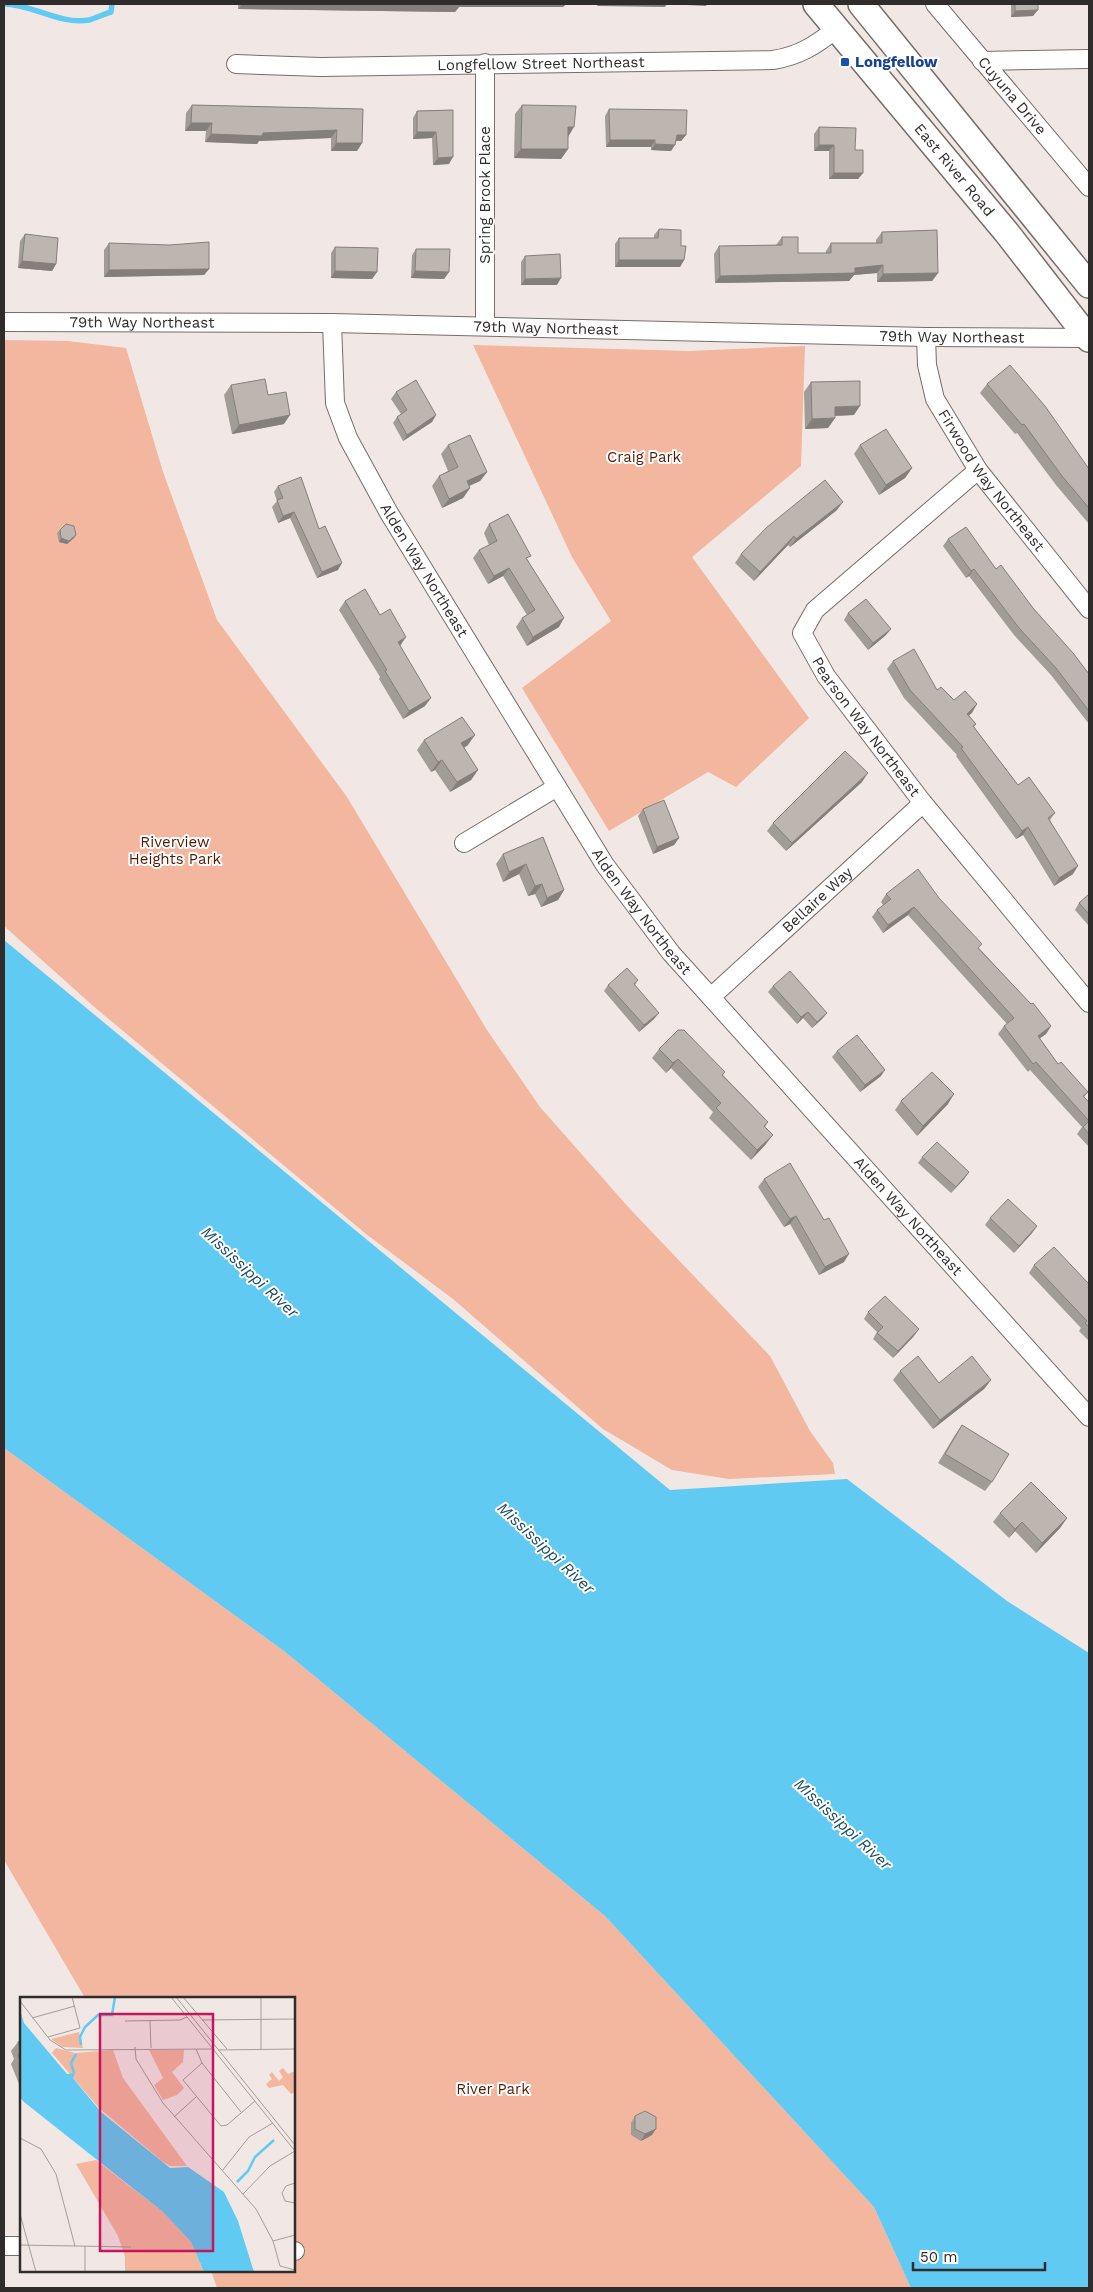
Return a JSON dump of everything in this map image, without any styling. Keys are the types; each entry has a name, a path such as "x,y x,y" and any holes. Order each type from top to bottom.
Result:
{"main road":[{"name":"East River Road","path":"816,4 1007,234 1089,338"},
{"name":"East River Road","path":"861,4 1089,285"}],"street":[{"name":"Cuyuna Drive","path":"935,4 1089,187"},
{"name":"Longfellow Street Northeast","path":"236,64 321,66 773,60 792,57 813,47 836,29"},
{"path":"982,61 1089,59"},
{"name":"Spring Brook Place","path":"484,63 485,326"},
{"name":"79th Way Northeast","path":"4,322 332,323 926,337 1089,338"},
{"name":"Alden Way Northeast","path":"332,323 335,403 348,438 389,513 605,865 671,953 1089,1416"},
{"name":"Firwood Way Northeast","path":"926,337 927,365 935,399 978,470 1089,609"},
{"name":"Pearson Way Northeast","path":"978,470 815,610 802,633 826,676 922,803 1089,1003"},
{"path":"464,843 557,787"},
{"name":"Bellaire Way","path":"711,997 922,803"},
{"path":"4,2246 20,2246"}],"green space":[{"name":"Riverview Heights Park","path":"4,340 68,341 126,348 163,472 217,620 347,797 487,1030 540,1107 630,1209 770,1356 810,1431 833,1463 835,1474 729,1479 672,1470 603,1429 453,1299 366,1234 92,1005 4,926"},
{"name":"Craig Park","path":"473,345 689,351 805,346 801,466 692,557 809,718 736,787 708,772 609,831 522,688 611,621 572,557"},
{"name":"River Park","path":"4,1448 284,1651 605,1916 874,2207 911,2288 217,2288 211,2272 295,2272 295,1997 84,1997 4,1860"}],"water":[{"name":"Mississippi River","path":"4,940 670,1490 847,1479 1007,1601 1089,1653 1089,2288 911,2288 874,2207 605,1916 284,1651 4,1448"}],"building":[{"path":"332,4 460,4 460,5"},
{"path":"1015,4 1038,4 1038,10 1015,11"},
{"path":"192,105 363,109 362,143 336,143 337,130 263,133 262,136 211,134 212,123 191,123"},
{"path":"522,105 576,106 574,127 568,127 568,149 521,149"},
{"path":"609,109 687,110 686,135 677,135 675,145 655,144 655,140 610,140"},
{"path":"453,110 453,157 438,158 436,132 417,132 417,111"},
{"path":"819,127 856,128 855,150 863,150 863,173 834,173 834,145 819,145"},
{"path":"659,229 681,230 681,246 686,246 684,260 619,260 619,238 658,238"},
{"path":"937,230 938,273 883,274 883,265 855,268 855,273 720,276 719,246 782,245 782,237 798,237 798,253 831,253 831,243 882,243 882,232"},
{"path":"25,234 58,238 56,264 22,261"},
{"path":"209,242 209,269 109,270 109,243 169,245"},
{"path":"335,247 378,248 377,272 335,271"},
{"path":"416,249 450,249 449,272 415,271"},
{"path":"560,254 561,278 525,279 525,256"},
{"path":"1010,365 1045,406 1089,469 1089,508 1062,476 1024,424 1022,425 987,384"},
{"path":"265,379 268,395 286,392 290,415 239,425 231,385"},
{"path":"416,380 436,415 407,435 397,417 407,410 396,392"},
{"path":"860,381 860,406 835,407 835,418 812,419 811,382"},
{"path":"886,429 912,468 886,485 860,445"},
{"path":"470,435 487,472 467,481 470,488 449,499 439,476 458,467 448,445"},
{"path":"301,477 319,529 325,526 342,563 322,572 294,512 283,516 277,500 283,498 278,486"},
{"path":"825,480 843,502 796,539 794,536 760,572 741,554 766,528"},
{"path":"508,514 531,556 526,558 564,618 533,637 522,618 535,610 509,568 494,576 479,550 497,541 489,524"},
{"path":"66,524 74,526 76,535 69,541 61,538 60,530"},
{"path":"966,527 996,569 1001,565 1033,608 1089,674 1089,711 1056,668 1019,628 974,569 971,571 948,539"},
{"path":"365,589 380,615 390,609 406,637 398,642 431,698 409,711 385,671 387,670 345,601"},
{"path":"866,599 891,629 873,643 848,613"},
{"path":"914,649 937,690 941,687 954,700 965,691 977,704 967,714 976,724 973,726 1018,785 1029,777 1055,813 1048,818 1078,866 1059,878 1028,827 1022,831 961,748 963,747 910,690 893,661"},
{"path":"462,717 475,735 461,743 478,770 457,782 442,760 438,762 424,740"},
{"path":"845,751 868,773 792,843 773,823"},
{"path":"664,800 679,838 657,847 643,809"},
{"path":"543,837 564,890 547,898 542,884 535,886 526,864 509,872 503,854"},
{"path":"918,869 939,898 982,944 978,948 1031,1004 1033,1003 1051,1026 1038,1036 1058,1064 1061,1062 1088,1092 1083,1096 1089,1102 1089,1121 1036,1062 1033,1064 1004,1026 1014,1018 914,907 888,925 877,910 891,899 886,894"},
{"path":"1089,894 1089,914 1079,903"},
{"path":"627,968 638,980 634,984 659,1013 644,1025 608,985"},
{"path":"790,971 827,1013 817,1022 808,1012 801,1017 773,986"},
{"path":"678,1030 684,1030 725,1072 722,1075 768,1122 764,1126 773,1135 757,1150 716,1108 721,1103 678,1059 673,1063 659,1049"},
{"path":"857,1035 885,1070 865,1085 837,1051"},
{"path":"932,1072 954,1094 923,1126 901,1101"},
{"path":"1089,1121 1089,1134 1083,1127"},
{"path":"937,1142 969,1172 956,1187 922,1157"},
{"path":"790,1163 824,1220 829,1218 849,1254 825,1267 796,1216 790,1219 764,1179"},
{"path":"1008,1199 1037,1226 1019,1246 990,1218"},
{"path":"1054,1247 1089,1284 1089,1327 1085,1323 1087,1321 1034,1265"},
{"path":"885,1296 919,1329 898,1351 877,1333 883,1327 868,1312"},
{"path":"918,1356 939,1383 972,1356 991,1380 940,1420 900,1371"},
{"path":"962,1425 1009,1454 992,1482 945,1454"},
{"path":"1031,1482 1067,1518 1042,1543 1022,1522 1015,1529 1000,1513"},
{"path":"645,2111 656,2117 656,2129 645,2134 635,2129 635,2116"}],"waterway":[{"path":"4,4 25,7 67,20 78,21 89,20 111,12 112,4"}],"place":[{"name":"Longfellow","path":"845,62"}]}
